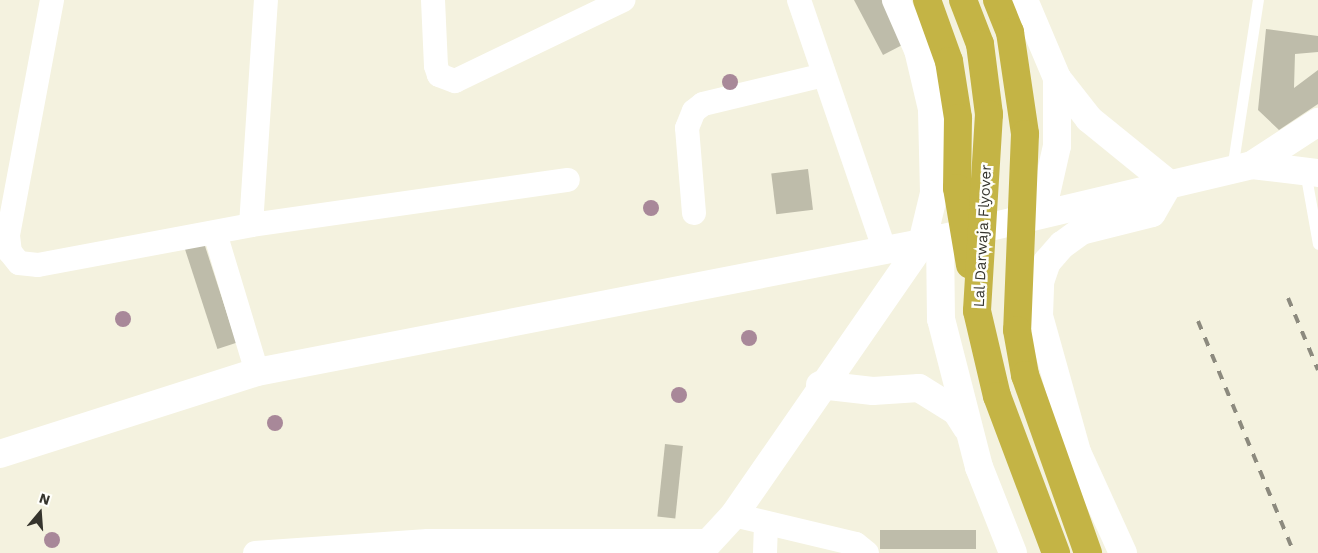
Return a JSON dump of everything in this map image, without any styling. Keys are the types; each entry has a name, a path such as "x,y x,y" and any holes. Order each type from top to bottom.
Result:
{"highway":[{"path":"927,0 949,61 958,118 957,188 977,310"},
{"name":"Lal Darwaja Flyover","path":"963,0 980,44 989,114 977,310 997,396 1056,553"},
{"path":"997,0 1010,32 1025,134 1017,330 1025,375 1088,553"}],"main road":[{"path":"896,0 918,50 932,109 934,193 931,240 941,320 970,432 1013,553"},
{"path":"1024,0 1057,78 1089,119 1168,184"},
{"path":"1042,212 1057,146 1057,78"},
{"path":"1242,169 1318,122"},
{"path":"0,454 258,372 931,240 1042,212 1242,169 1306,166"},
{"path":"1123,553 1077,452 1039,316 1040,282 1047,262 1062,245 1081,231 1152,213 1168,184"},
{"path":"705,547 734,514 820,385 931,240"},
{"path":"820,385 873,391 919,388 956,411 970,432"}],"street":[{"path":"52,0 8,236 10,252 19,263 38,265 251,225 568,180"},
{"path":"251,225 266,0"},
{"path":"432,0 436,66 440,75 455,82 623,0"},
{"path":"800,0 884,248"},
{"path":"694,212 687,128 694,112 703,104 824,75"},
{"path":"215,233 258,372"},
{"path":"734,514 856,544 867,553"},
{"path":"765,553 766,523"},
{"path":"255,553 428,541 705,547"}],"lane":[{"path":"1242,169 1258,0"},
{"path":"1306,166 1318,244"}],"building":[{"path":"854,0 885,0 908,42 883,55"},
{"path":"1266,29 1318,36 1318,52 1295,54 1294,88 1318,70 1318,104 1279,130 1258,110"},
{"path":"808,169 813,210 776,214 771,174"},
{"path":"204,243 236,343 217,349 185,249"},
{"path":"665,444 683,446 675,518 657,517"},
{"path":"880,530 976,530 976,549 880,549"}],"railway":[{"path":"1288,298 1318,370"},
{"path":"1198,321 1294,553"}]}
